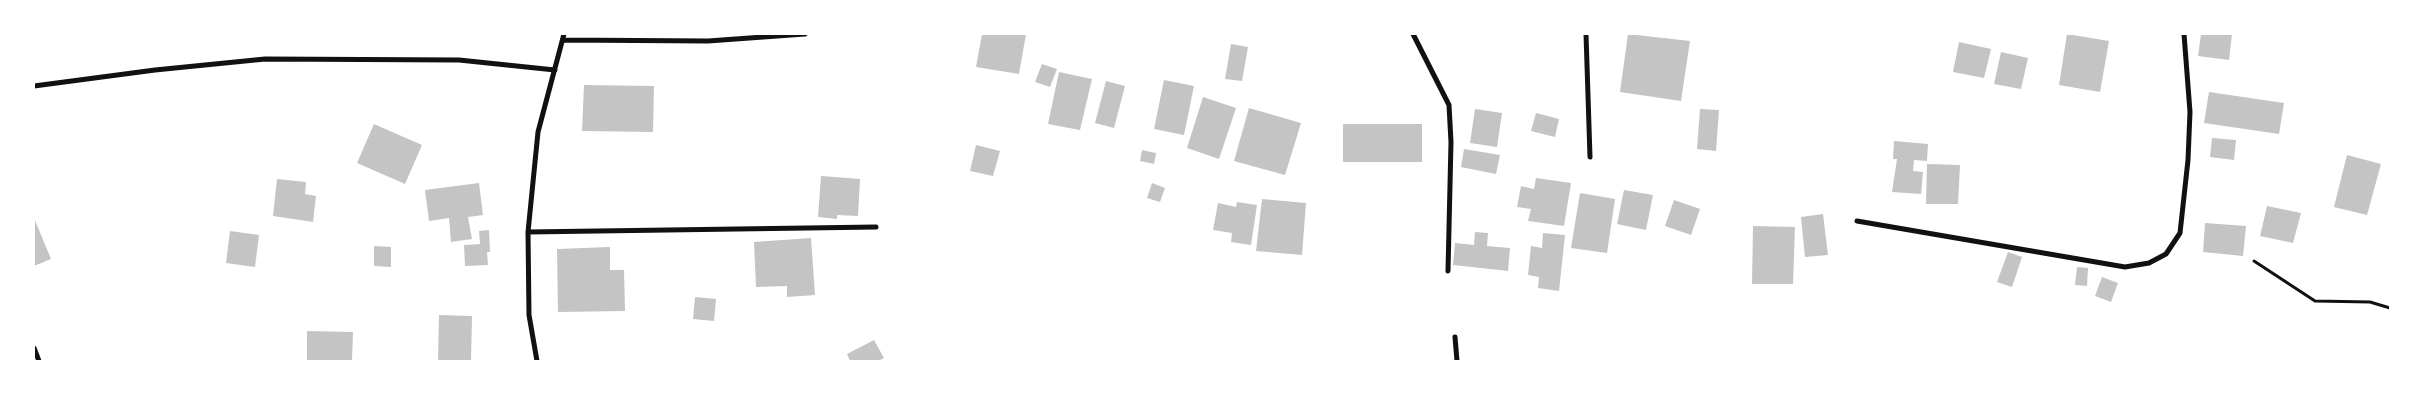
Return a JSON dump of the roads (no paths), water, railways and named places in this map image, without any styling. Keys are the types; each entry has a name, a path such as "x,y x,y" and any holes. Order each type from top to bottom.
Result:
{"street":[{"path":"537,361 528,315 528,232 538,132 564,37 708,41 805,34"},
{"path":"1413,34 1449,104 1451,142 1448,271"},
{"path":"1586,34 1590,157"},
{"path":"1857,221 2125,267 2149,263 2166,254 2180,233 2188,160 2190,112 2184,34"},
{"path":"34,86 155,70 265,59 459,60 555,70"},
{"path":"528,232 876,227"},
{"path":"1455,337 1457,361"},
{"path":"34,348 39,361"}]}
